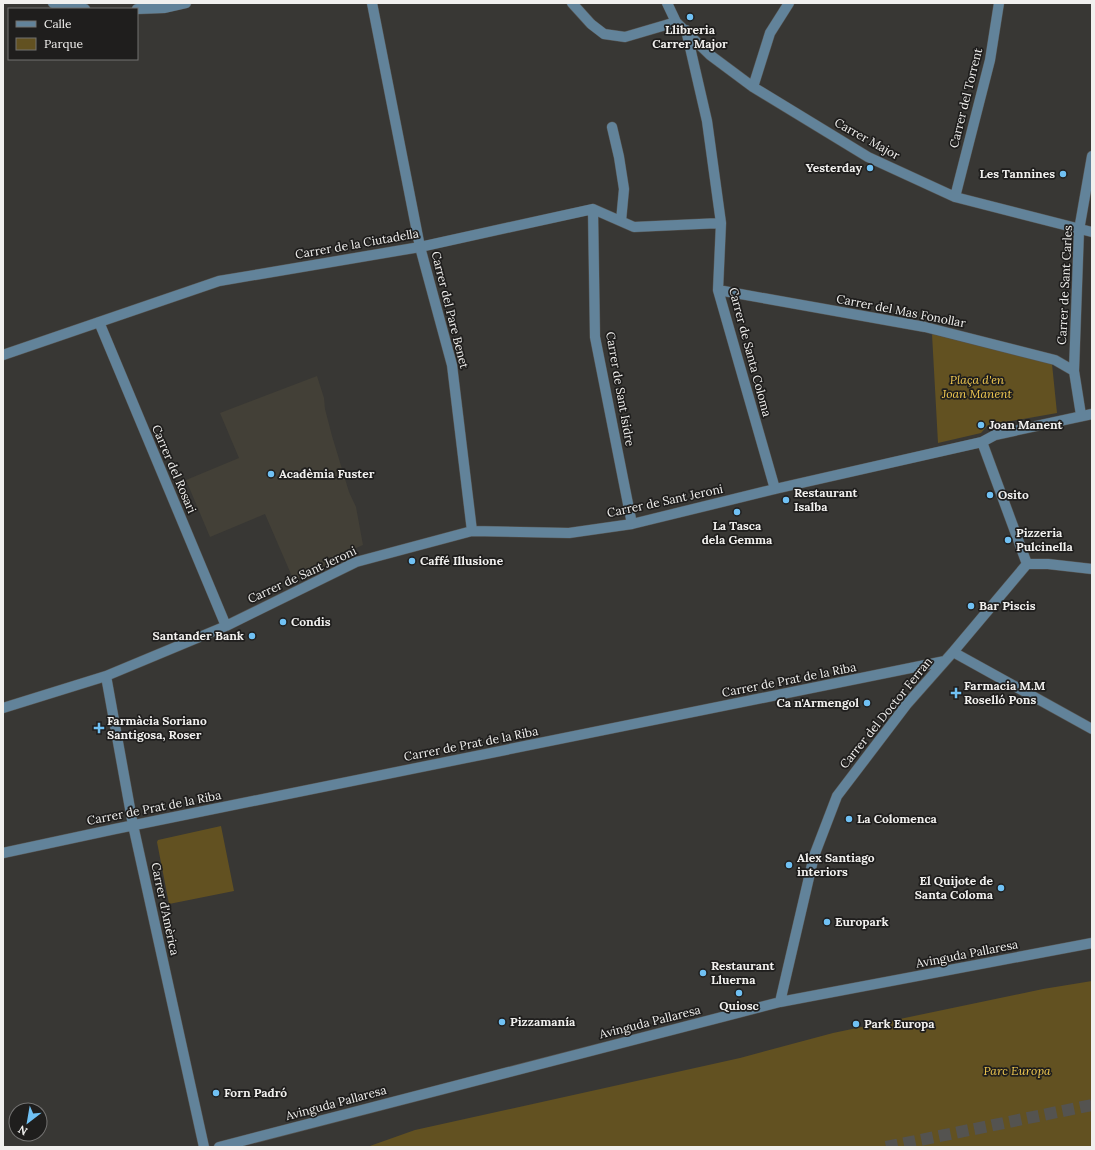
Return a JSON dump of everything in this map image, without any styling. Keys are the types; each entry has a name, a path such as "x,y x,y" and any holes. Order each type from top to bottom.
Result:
{"street":[{"path":"53,3 80,8"},
{"path":"138,9 164,8 186,3"},
{"name":"Carrer del Pare Benet","path":"372,3 420,247 452,365 472,531"},
{"path":"572,3 591,24 604,34 625,37 676,22"},
{"name":"Carrer Major","path":"667,3 676,22 686,30 710,55 753,86 868,157 955,197 1079,230 1092,232"},
{"path":"753,86 770,33 789,3"},
{"name":"Carrer del Torrent","path":"955,197 990,60 999,3"},
{"name":"Carrer de Santa Coloma","path":"686,30 707,121 721,223 718,290 775,489"},
{"path":"612,127 624,189 621,221"},
{"name":"Carrer de Sant Carles","path":"1081,415 1074,371 1079,230 1092,156"},
{"path":"593,209 634,227 721,223"},
{"name":"Carrer de la Ciutadella","path":"3,355 219,281 420,247 593,209"},
{"name":"Carrer de Sant Isidre","path":"593,209 595,337 632,524"},
{"name":"Carrer del Mas Fonollar","path":"718,290 925,327 1055,360 1074,371"},
{"name":"Carrer del Rosari","path":"99,322 226,626"},
{"name":"Carrer de Sant Jeroni","path":"3,708 106,676 226,626 356,562 472,531 569,533 632,524 775,489 982,442 995,435 1081,415 1092,414"},
{"path":"982,442 1027,564 1048,564 1092,569"},
{"name":"Carrer del Doctor Ferran","path":"780,1002 814,856 837,796 907,704 1027,564"},
{"path":"953,652 1092,729"},
{"name":"Carrer de Prat de la Riba","path":"3,853 133,825 945,661"},
{"name":"Carrer d'Amèrica","path":"106,676 133,825 204,1147"},
{"name":"Avinguda Pallaresa","path":"219,1147 780,1002 1092,942"}],"shaded area":[{"name":"Acadèmia Fuster","path":"317,376 324,398 325,409 332,436 349,492 356,507 363,545 351,551 352,553 317,572 316,570 294,581 265,514 210,537 186,480 239,458 220,413"}],"green space":[{"name":"Plaça d'en Joan Manent","path":"932,334 1052,364 1057,413 988,425 981,433 938,443"},
{"path":"221,826 234,891 169,904 157,842 158,840"},
{"name":"Parc Europa","path":"1092,981 1092,1147 367,1147 415,1130 740,1058 833,1033 1043,989"}],"tunnel":[{"path":"886,1147 1092,1105"}],"place":[{"name":"Llibreria Carrer Major","path":"690,17"},
{"name":"Yesterday","path":"870,168"},
{"name":"Les Tannines","path":"1063,174"},
{"name":"Joan Manent","path":"981,425"},
{"name":"Acadèmia Fuster","path":"271,474"},
{"name":"Osito","path":"990,495"},
{"name":"Restaurant Isalba","path":"786,500"},
{"name":"La Tasca dela Gemma","path":"737,512"},
{"name":"Pizzeria Pulcinella","path":"1008,540"},
{"name":"Caffé Illusione","path":"412,561"},
{"name":"Bar Piscis","path":"971,606"},
{"name":"Condis","path":"283,622"},
{"name":"Santander Bank","path":"252,636"},
{"name":"Farmacia M.M Roselló Pons","path":"956,693"},
{"name":"Ca n'Armengol","path":"867,703"},
{"name":"Farmàcia Soriano Santigosa, Roser","path":"99,728"},
{"name":"La Colomenca","path":"849,819"},
{"name":"Alex Santiago interiors","path":"789,865"},
{"name":"El Quijote de Santa Coloma","path":"1001,888"},
{"name":"Europark","path":"827,922"},
{"name":"Restaurant Lluerna","path":"703,973"},
{"name":"Quiosc","path":"739,993"},
{"name":"Pizzamanía","path":"502,1022"},
{"name":"Park Europa","path":"856,1024"},
{"name":"Forn Padró","path":"216,1093"}]}
